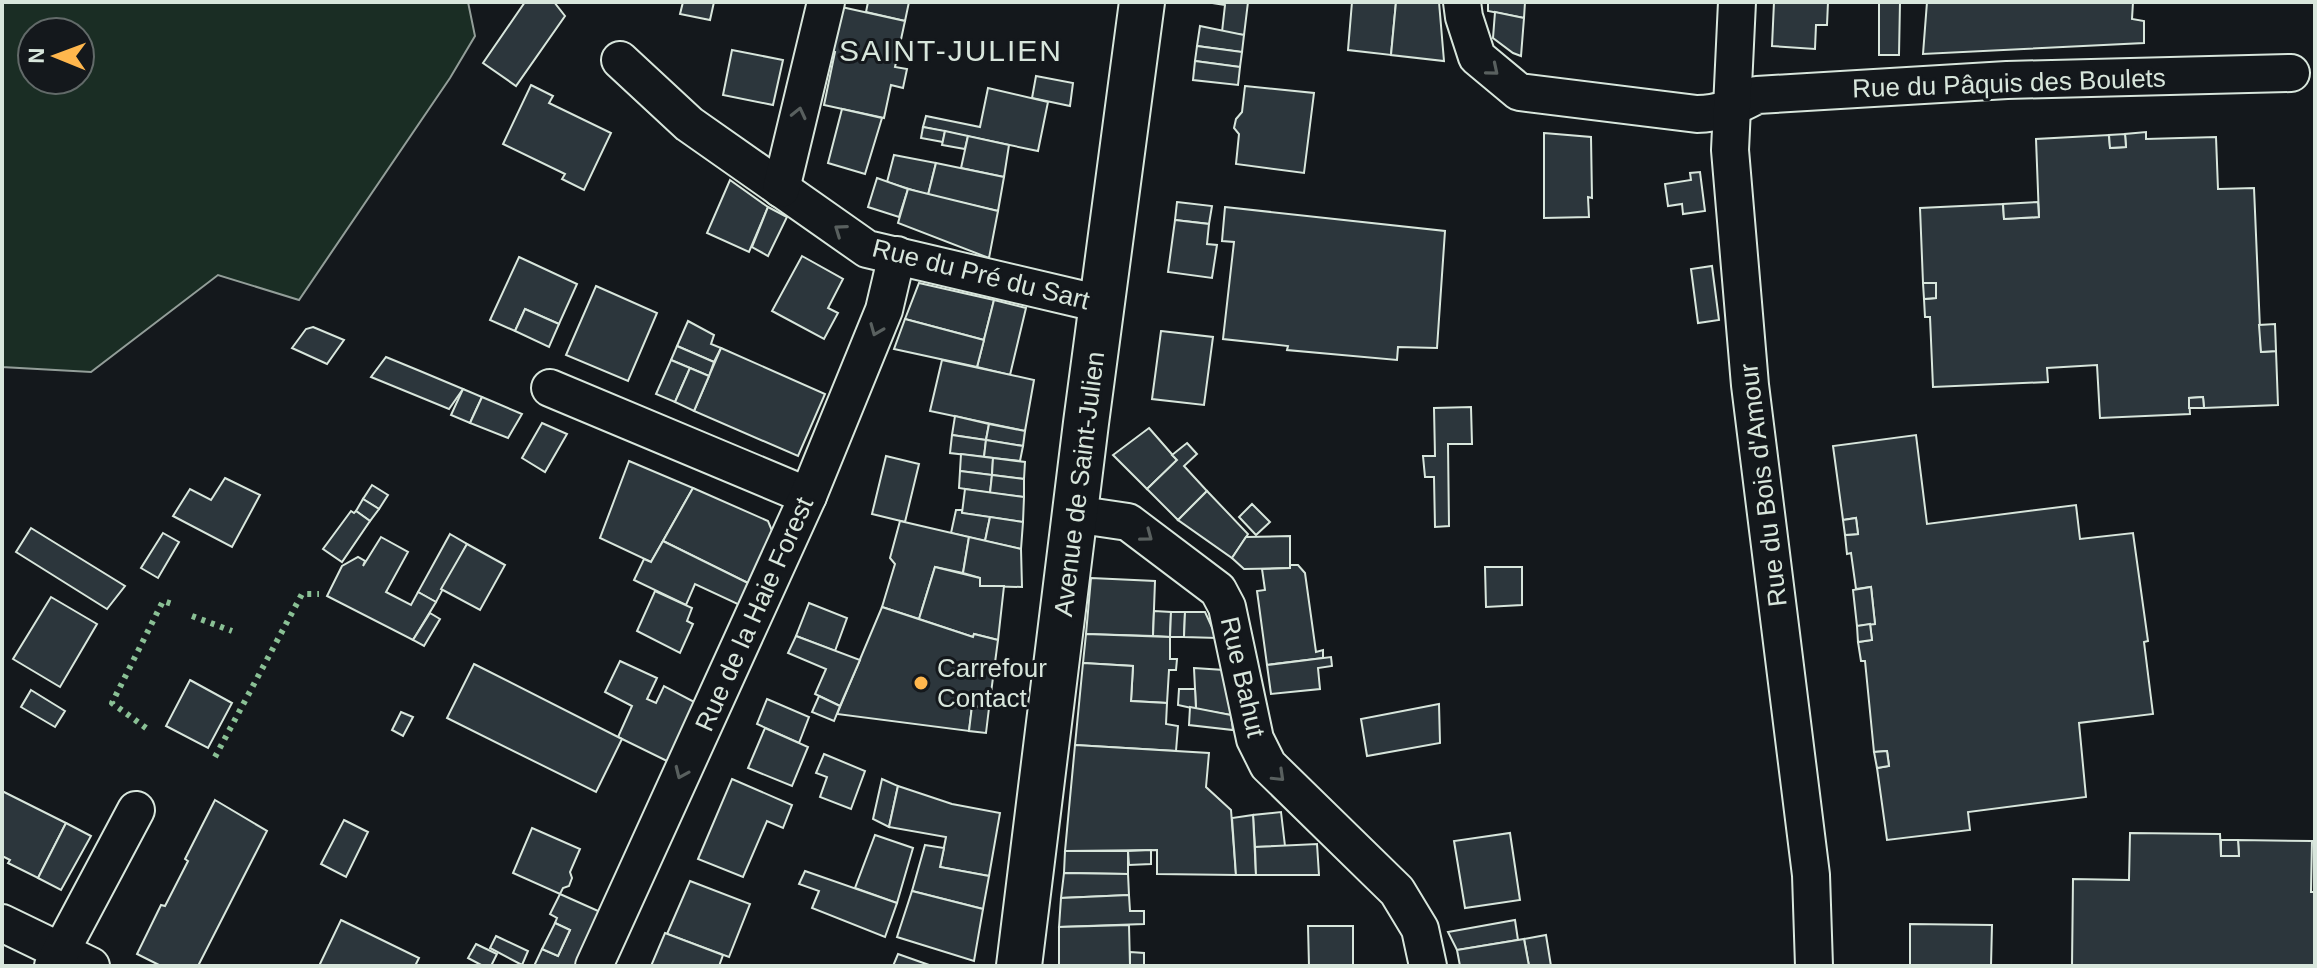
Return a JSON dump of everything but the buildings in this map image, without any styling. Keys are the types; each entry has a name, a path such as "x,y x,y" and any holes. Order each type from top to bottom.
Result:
{"main road":[{"name":"Avenue de Saint-Julien","path":"1019,966 1074,514 1142,2"}],"street":[{"path":"781,189 826,2"},
{"name":"Rue du Pâquis des Boulets","path":"1462,2 1477,57 1519,92 1697,114 1731,109 1757,95 2007,80 2291,73"},
{"name":"Rue du Bois d'Amour","path":"1737,2 1730,150 1750,385 1811,875 1814,966"},
{"name":"Rue du Pré du Sart","path":"620,60 689,124 867,249 1101,304"},
{"name":"Rue de la Haie Forest","path":"594,966 808,496 884,310 897,255"},
{"path":"550,388 808,496"},
{"name":"Rue Bahut","path":"1074,514 1128,522 1218,590 1227,607 1255,739 1268,765 1397,891 1420,929 1428,966"},
{"path":"2,923 68,961 136,810"}],"green space":[{"path":"2,2 468,2 475,36 450,78 299,300 218,275 91,372 2,367"}],"hedge":[{"path":"215,757 302,594 319,594"},
{"path":"146,728 112,703 163,601 172,604"},
{"path":"192,616 232,631"}],"place":[{"name":"Carrefour Contact","path":"921,683"}],"district":[{"name":"SAINT-JULIEN","path":"951,50"}]}
